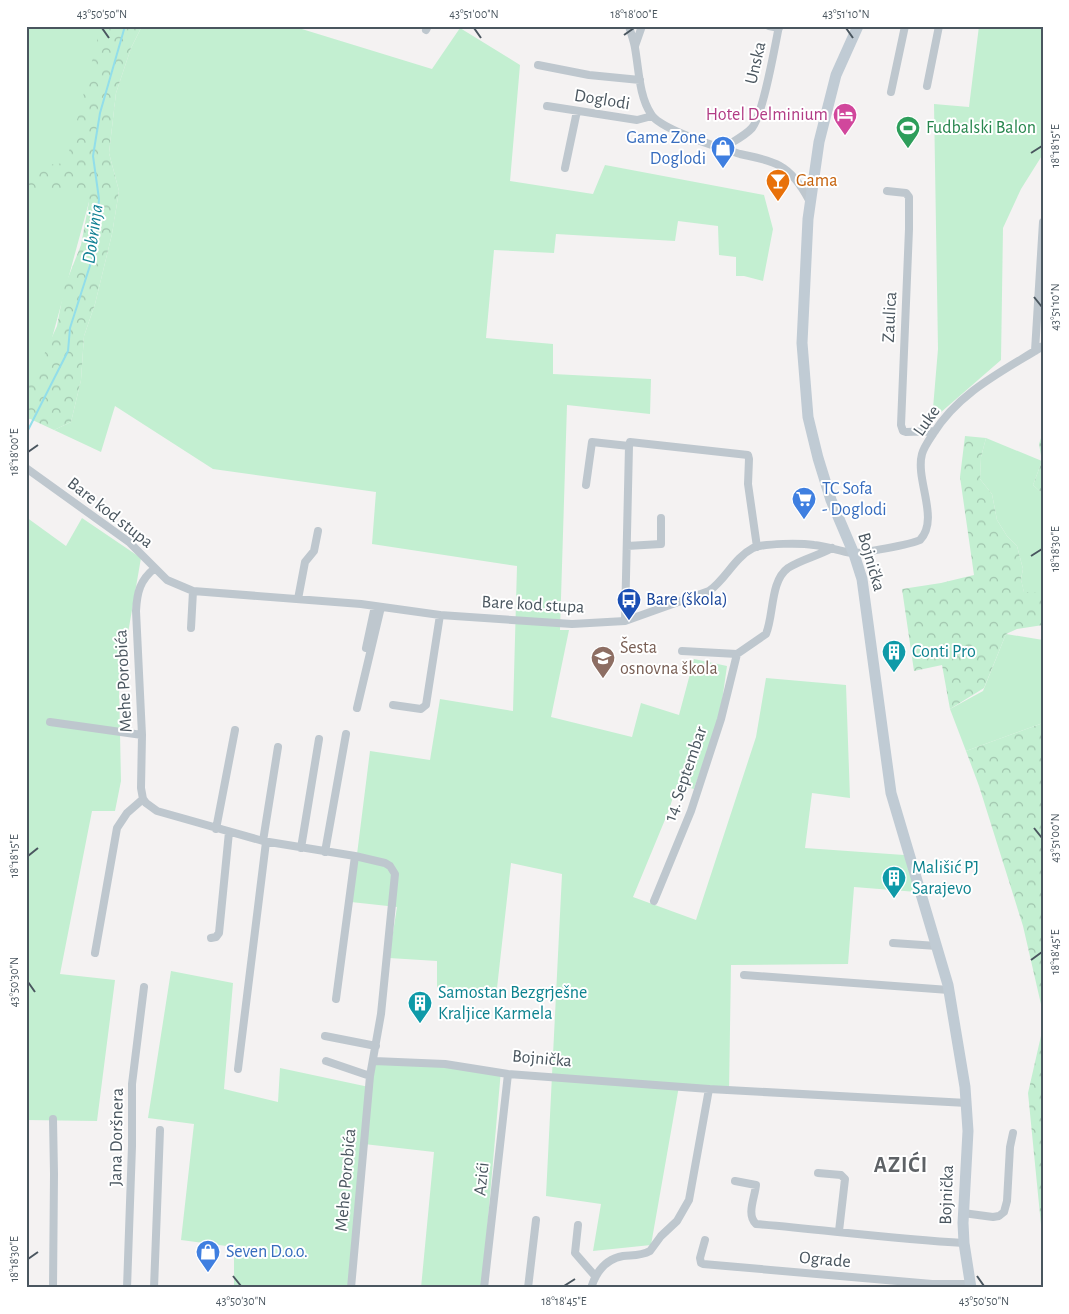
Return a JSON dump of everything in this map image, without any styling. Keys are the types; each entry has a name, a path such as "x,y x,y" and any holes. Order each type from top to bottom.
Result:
{"main road":[{"name":"Bojnička","path":"858,26 836,75 819,142 809,200 802,343 808,417 831,500 854,554 862,579 891,793 950,990 967,1103 968,1131 963,1213 964,1243 971,1286"}],"street":[{"name":"Doglodi","path":"629,26 635,46 644,100 652,116 664,125 693,138 782,166 802,188 809,200"},
{"name":"Doglodi","path":"635,46 642,26"},
{"name":"Unska","path":"723,148 751,129 754,124 764,96 779,27 769,26"},
{"path":"891,92 905,26"},
{"path":"927,86 939,26"},
{"name":"Doglodi","path":"538,65 589,75 640,80"},
{"name":"Doglodi","path":"548,106 637,120 652,116"},
{"path":"565,168 576,111"},
{"name":"Zaulica","path":"886,191 906,193 909,197 910,229 900,425 903,431 906,432 935,431"},
{"path":"1035,351 1043,222"},
{"name":"Luke","path":"854,554 916,542 923,536 927,527 927,513 922,479 922,455 935,431 946,415 982,383 1043,346"},
{"path":"586,485 592,442 629,446"},
{"path":"625,620 630,442 748,455 748,484 757,547"},
{"name":"Bare kod stupa","path":"26,468 129,542 167,580 193,591 217,594 298,599 440,615 572,624 625,620 709,591 718,585 737,561 747,552 757,547 766,545 814,544 854,554"},
{"path":"627,546 661,544 661,518"},
{"path":"298,599 305,562 313,553 318,531"},
{"path":"682,651 737,654 766,634 777,587 784,572 802,561 832,548"},
{"name":"Mehe Porobića","path":"155,568 142,580 137,595 136,611 142,735 141,788 143,799 157,811 265,842 355,856 385,863 390,866 395,874 387,965 374,1061 370,1076 351,1288"},
{"path":"191,628 193,591"},
{"path":"357,690 378,607"},
{"path":"357,708 378,607"},
{"path":"393,705 421,709 426,705 440,615"},
{"name":"14. Septembar","path":"654,901 691,811 721,719 737,654"},
{"path":"50,722 142,735"},
{"path":"216,828 234,730"},
{"path":"325,852 346,734"},
{"path":"301,848 319,739"},
{"path":"238,1069 278,747"},
{"path":"95,954 117,828 127,813 143,799"},
{"path":"211,938 216,938 219,933 229,832"},
{"path":"336,999 355,856"},
{"path":"892,943 937,946"},
{"path":"744,975 950,990"},
{"name":"Jana Doršnera","path":"127,1288 132,1146 132,1084 144,987"},
{"path":"325,1036 376,1046"},
{"path":"326,1061 370,1076"},
{"name":"Bojnička","path":"374,1061 445,1064 508,1074 709,1089 967,1103"},
{"name":"Azići","path":"484,1288 508,1074"},
{"path":"591,1288 595,1276 600,1269 612,1259 650,1251 677,1221 688,1200 709,1089"},
{"path":"53,1120 53,1288"},
{"path":"154,1288 160,1130"},
{"path":"963,1213 993,1217 999,1216 1004,1212 1007,1201 1010,1147 1013,1133"},
{"path":"818,1174 841,1175 845,1179 839,1231"},
{"path":"735,1180 756,1185 750,1215 756,1224 913,1240 964,1243"},
{"path":"528,1288 536,1220"},
{"path":"578,1225 575,1254 595,1276"},
{"name":"Ograde","path":"705,1240 700,1260 703,1264 971,1286"}],"green space":[{"path":"26,26 115,26 89,202 30,419 26,417"},
{"path":"101,26 142,26 131,48 116,93 109,153 119,191 112,234 95,304 84,336 81,380 71,422 54,430 26,417 26,383 33,379 57,326 64,288 81,245 89,202 77,191 57,192 26,188 26,167 66,163"},
{"path":"142,26 292,26 432,69 460,28 520,65 510,181 593,194 605,165 764,195 773,229 763,281 736,276 736,257 719,255 718,226 678,221 675,241 556,234 554,253 494,250 486,338 553,344 553,374 651,379 650,414 567,405 560,630 569,630 551,717 632,737 641,703 679,715 694,659 727,666 720,715 694,789 677,784 669,810 633,897 696,920 756,737 766,678 846,685 850,798 812,793 805,848 904,855 917,892 854,887 848,964 731,965 729,1092 679,1086 651,1245 593,1251 601,1204 546,1196 562,874 511,863 496,997 437,990 437,961 389,958 397,907 351,902 370,751 430,760 440,699 513,711 517,566 372,544 376,492 213,469 115,406 101,452 54,430 71,422 81,380 84,336 95,304 112,234 119,191 109,153 116,93 131,48"},
{"path":"979,26 1043,26 1043,154 1021,189 1003,228 1001,360 932,420 938,349 934,104 969,107"},
{"path":"1043,432 1043,494 1033,485 1042,461 1039,444"},
{"path":"965,436 986,438 981,457 980,479 992,494 997,520 1007,536 1017,546 1023,569 1021,579 1024,592 1043,593 1043,625 1017,629 1006,634 984,688 950,709 942,665 914,671 902,589 941,583 974,575 960,477"},
{"path":"986,438 1042,461 1033,485 1043,494 1043,593 1024,593 1021,579 1023,569 1017,546 1007,536 997,520 992,494 980,479 981,457"},
{"path":"26,517 66,546 82,518 141,558 119,685 121,781 115,811 92,811 60,974 115,980 97,1121 26,1120"},
{"path":"1006,634 1043,640 1043,723 966,751 950,709 983,691"},
{"path":"1043,723 1043,1013 1023,926 979,786 966,751"},
{"path":"171,971 233,983 224,1089 278,1102 280,1068 369,1087 374,1059 501,1070 482,1288 421,1288 434,1152 364,1144 348,1288 234,1288 234,1247 181,1240 194,1124 148,1118"},
{"path":"1043,1027 1043,1245 1028,1093"}],"waterway":[{"name":"Dobrinja","path":"26,434 68,351 70,328 94,253 99,199 93,156 100,113 125,26"}],"place":[{"name":"Hotel Delminium","path":"845,136"},
{"name":"Fudbalski Balon","path":"908,149"},
{"name":"Game Zone Doglodi","path":"723,169"},
{"name":"Gama","path":"778,202"},
{"name":"TC Sofa - Doglodi","path":"804,520"},
{"name":"Bare (škola)","path":"629,621"},
{"name":"Conti Pro","path":"894,673"},
{"name":"Šesta osnovna škola","path":"603,679"},
{"name":"Mališić PJ Sarajevo","path":"894,899"},
{"name":"Samostan Bezgrješne Kraljice Karmela","path":"420,1024"},
{"name":"Seven D.o.o.","path":"208,1273"}],"district":[{"name":"AZIĆI","path":"901,1165"}]}
